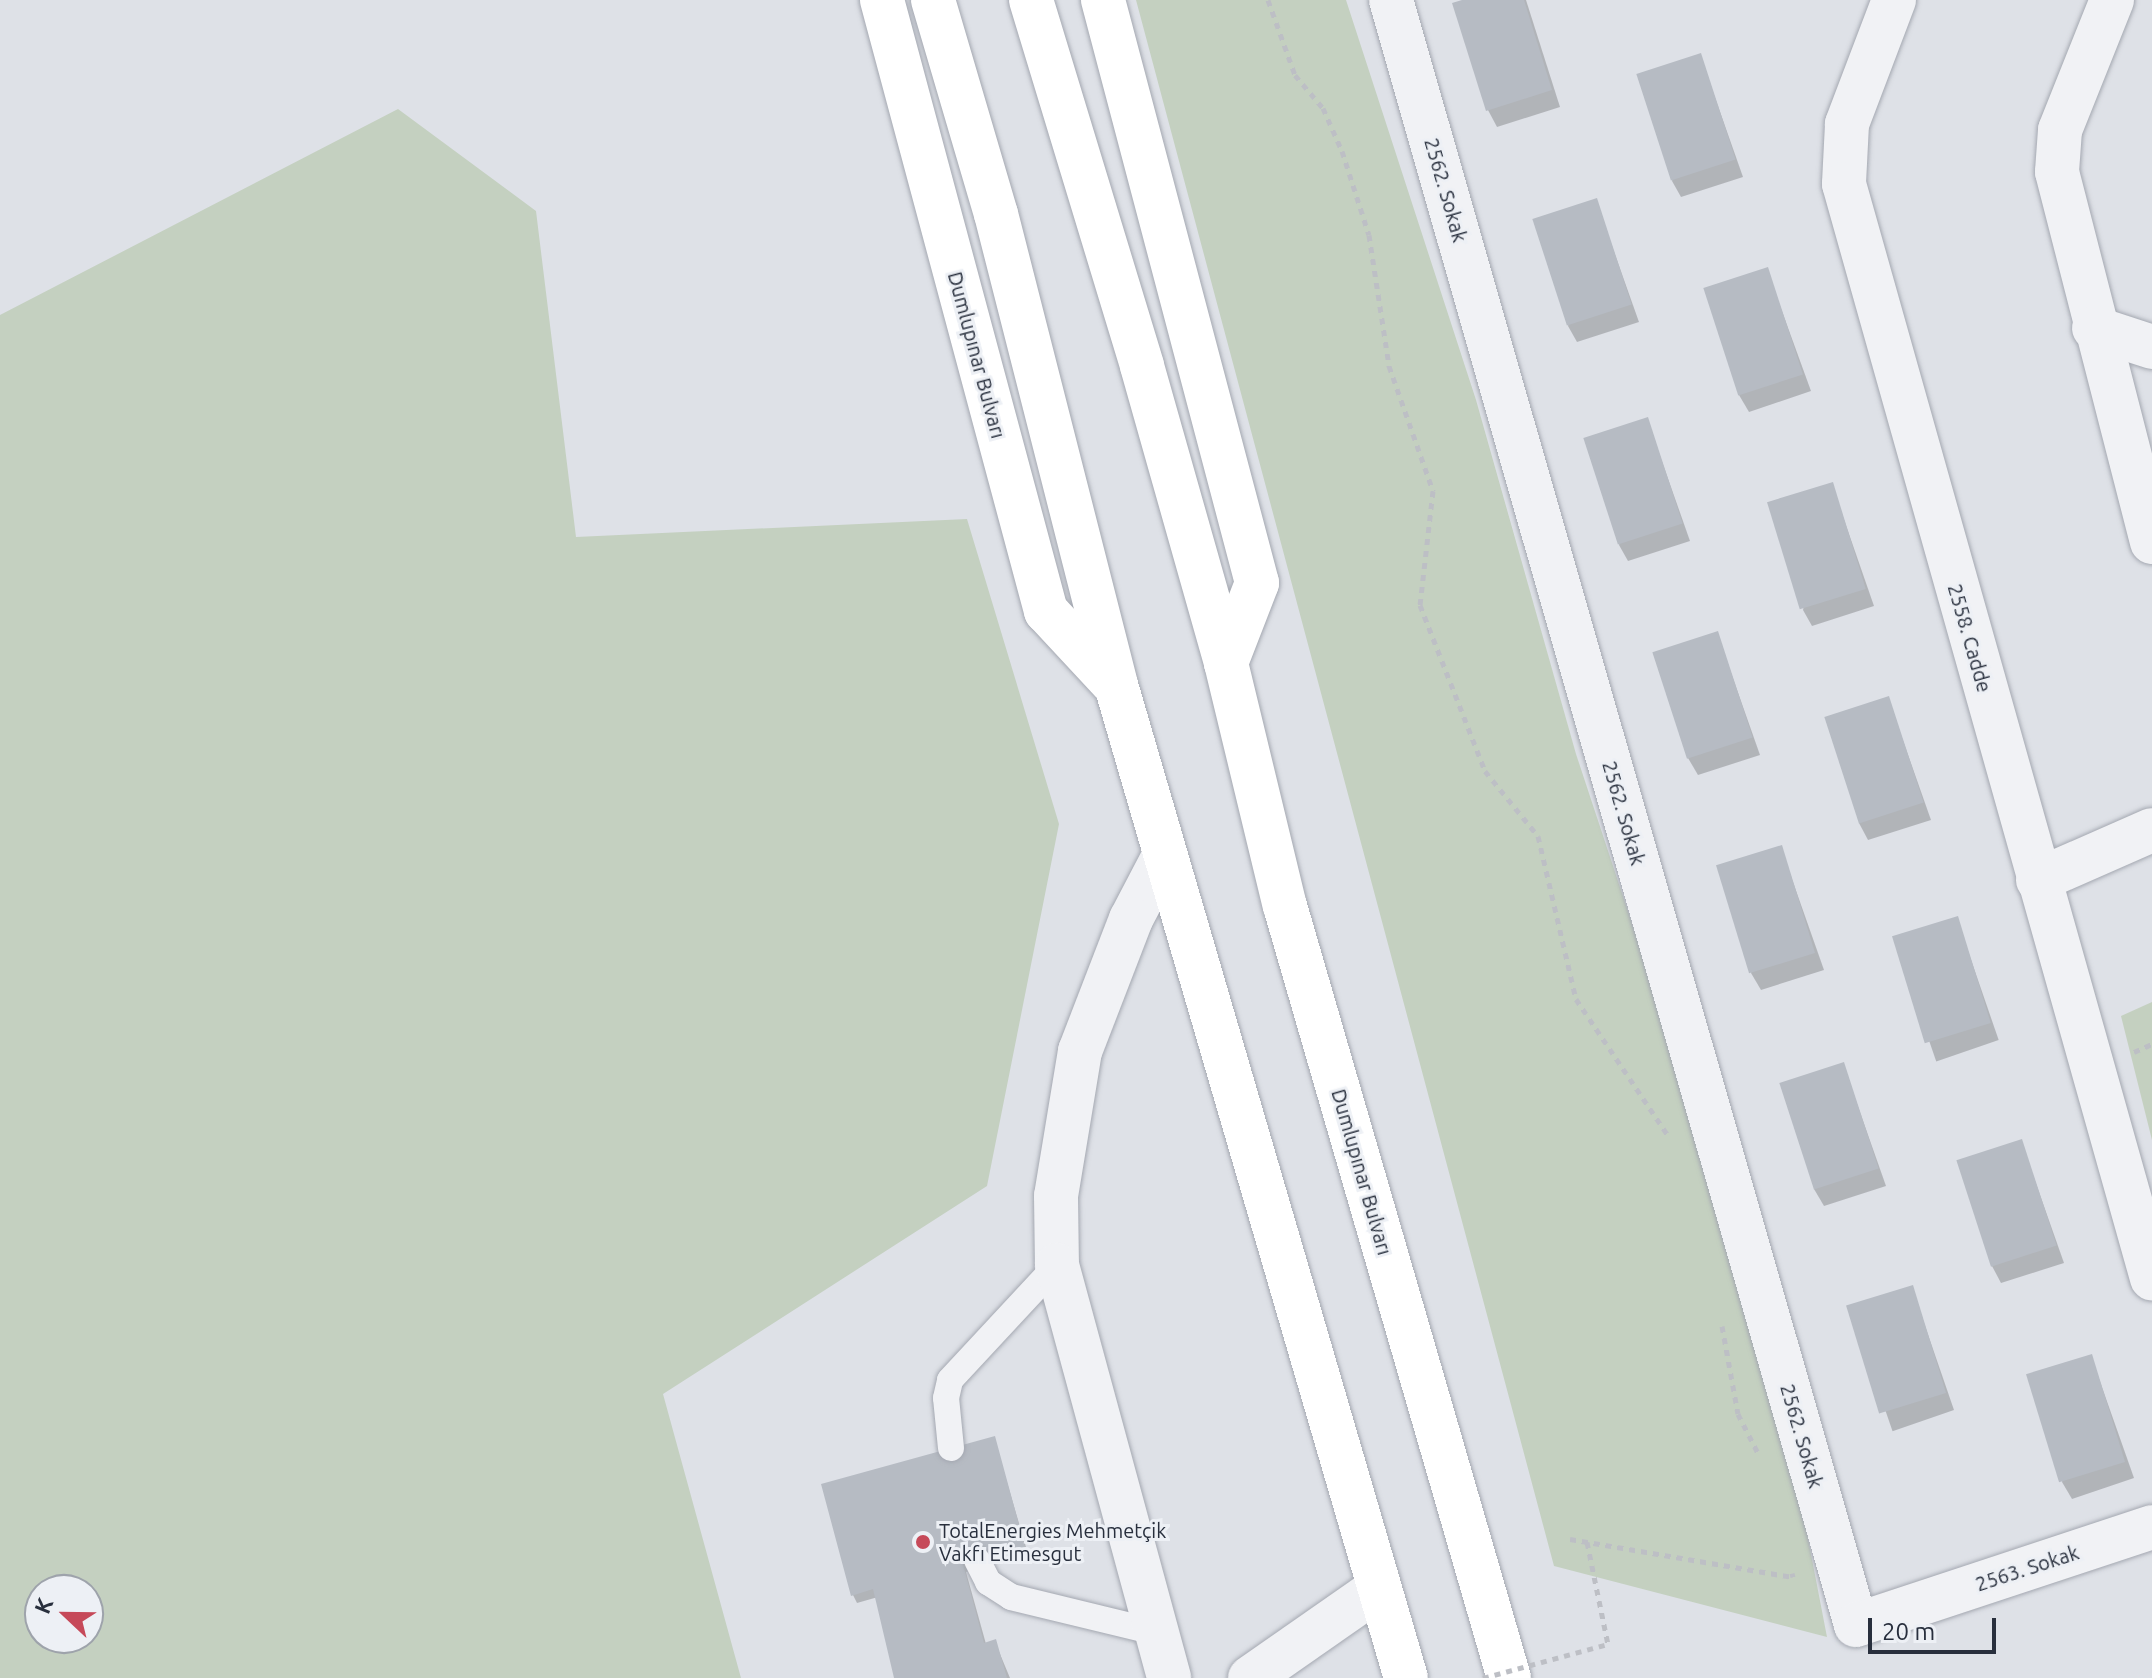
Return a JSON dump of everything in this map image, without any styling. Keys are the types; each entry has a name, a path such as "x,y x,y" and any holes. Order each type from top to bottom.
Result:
{"highway":[{"name":"Dumlupınar Bulvarı","path":"882,0 1046,611 1116,685"},
{"name":"Dumlupınar Bulvarı","path":"933,0 996,214 1116,685 1164,856 1406,1678"},
{"name":"Dumlupınar Bulvarı","path":"1031,0 1226,663 1285,906 1509,1678"},
{"path":"1103,0 1257,583 1226,663"}],"street":[{"name":"2562. Sokak","path":"1391,0 1856,1625"},
{"name":"2558. Cadde","path":"1894,0 1847,124 1844,184 2152,1278"},
{"path":"2112,0 2056,151 2063,211 2152,542"},
{"path":"2094,328 2152,347"},
{"path":"2038,880 2152,830"},
{"path":"1164,856 1131,919 1080,1051 1056,1196 1057,1265 1169,1678"},
{"name":"2563. Sokak","path":"1856,1625 2152,1527"},
{"path":"1250,1678 1379,1588"}],"lane":[{"path":"951,1448 946,1398 950,1380 1057,1265"},
{"path":"977,1560 988,1582 1011,1597 1156,1632"}],"path":[{"path":"1268,0 1295,75 1323,108 1342,151 1369,235 1389,366 1433,491 1420,605 1485,771 1538,836 1576,999 1676,1147"},
{"path":"1721,1315 1738,1414 1760,1456"},
{"path":"1570,1539 1793,1577 1791,1563"},
{"path":"1483,1678 1608,1644 1587,1542"}],"green space":[{"path":"1136,0 1346,0 1476,400 1576,754 1698,1123 1788,1435 1827,1637 1554,1566"},
{"path":"398,109 536,211 576,537 967,519 1059,824 987,1186 663,1394 741,1678 0,1678 0,315"},
{"path":"2152,1002 2152,1140 2121,1016"}],"building":[{"path":"1462,0 1524,0 1552,90 1486,111 1452,3"},
{"path":"1701,53 1736,160 1671,181 1636,74"},
{"path":"1597,198 1632,305 1567,326 1532,219"},
{"path":"1768,267 1803,374 1738,395 1703,288"},
{"path":"1648,417 1683,524 1618,545 1583,438"},
{"path":"1833,482 1866,589 1800,609 1767,502"},
{"path":"1718,631 1753,738 1687,759 1652,652"},
{"path":"1889,696 1924,803 1859,824 1824,717"},
{"path":"1782,845 1815,953 1749,973 1716,865"},
{"path":"1958,916 1991,1023 1925,1043 1892,936"},
{"path":"1844,1062 1879,1169 1814,1190 1779,1083"},
{"path":"2022,1139 2057,1246 1991,1267 1956,1160"},
{"path":"1913,1285 1946,1393 1879,1414 1846,1305"},
{"path":"2092,1354 2125,1462 2059,1482 2026,1374"},
{"path":"995,1436 1025,1547 963,1564 984,1643 996,1639 1007,1678 894,1678 873,1589 851,1596 821,1484"}],"place":[{"name":"TotalEnergies Mehmetçik Vakfı Etimesgut","path":"923,1542"}]}
